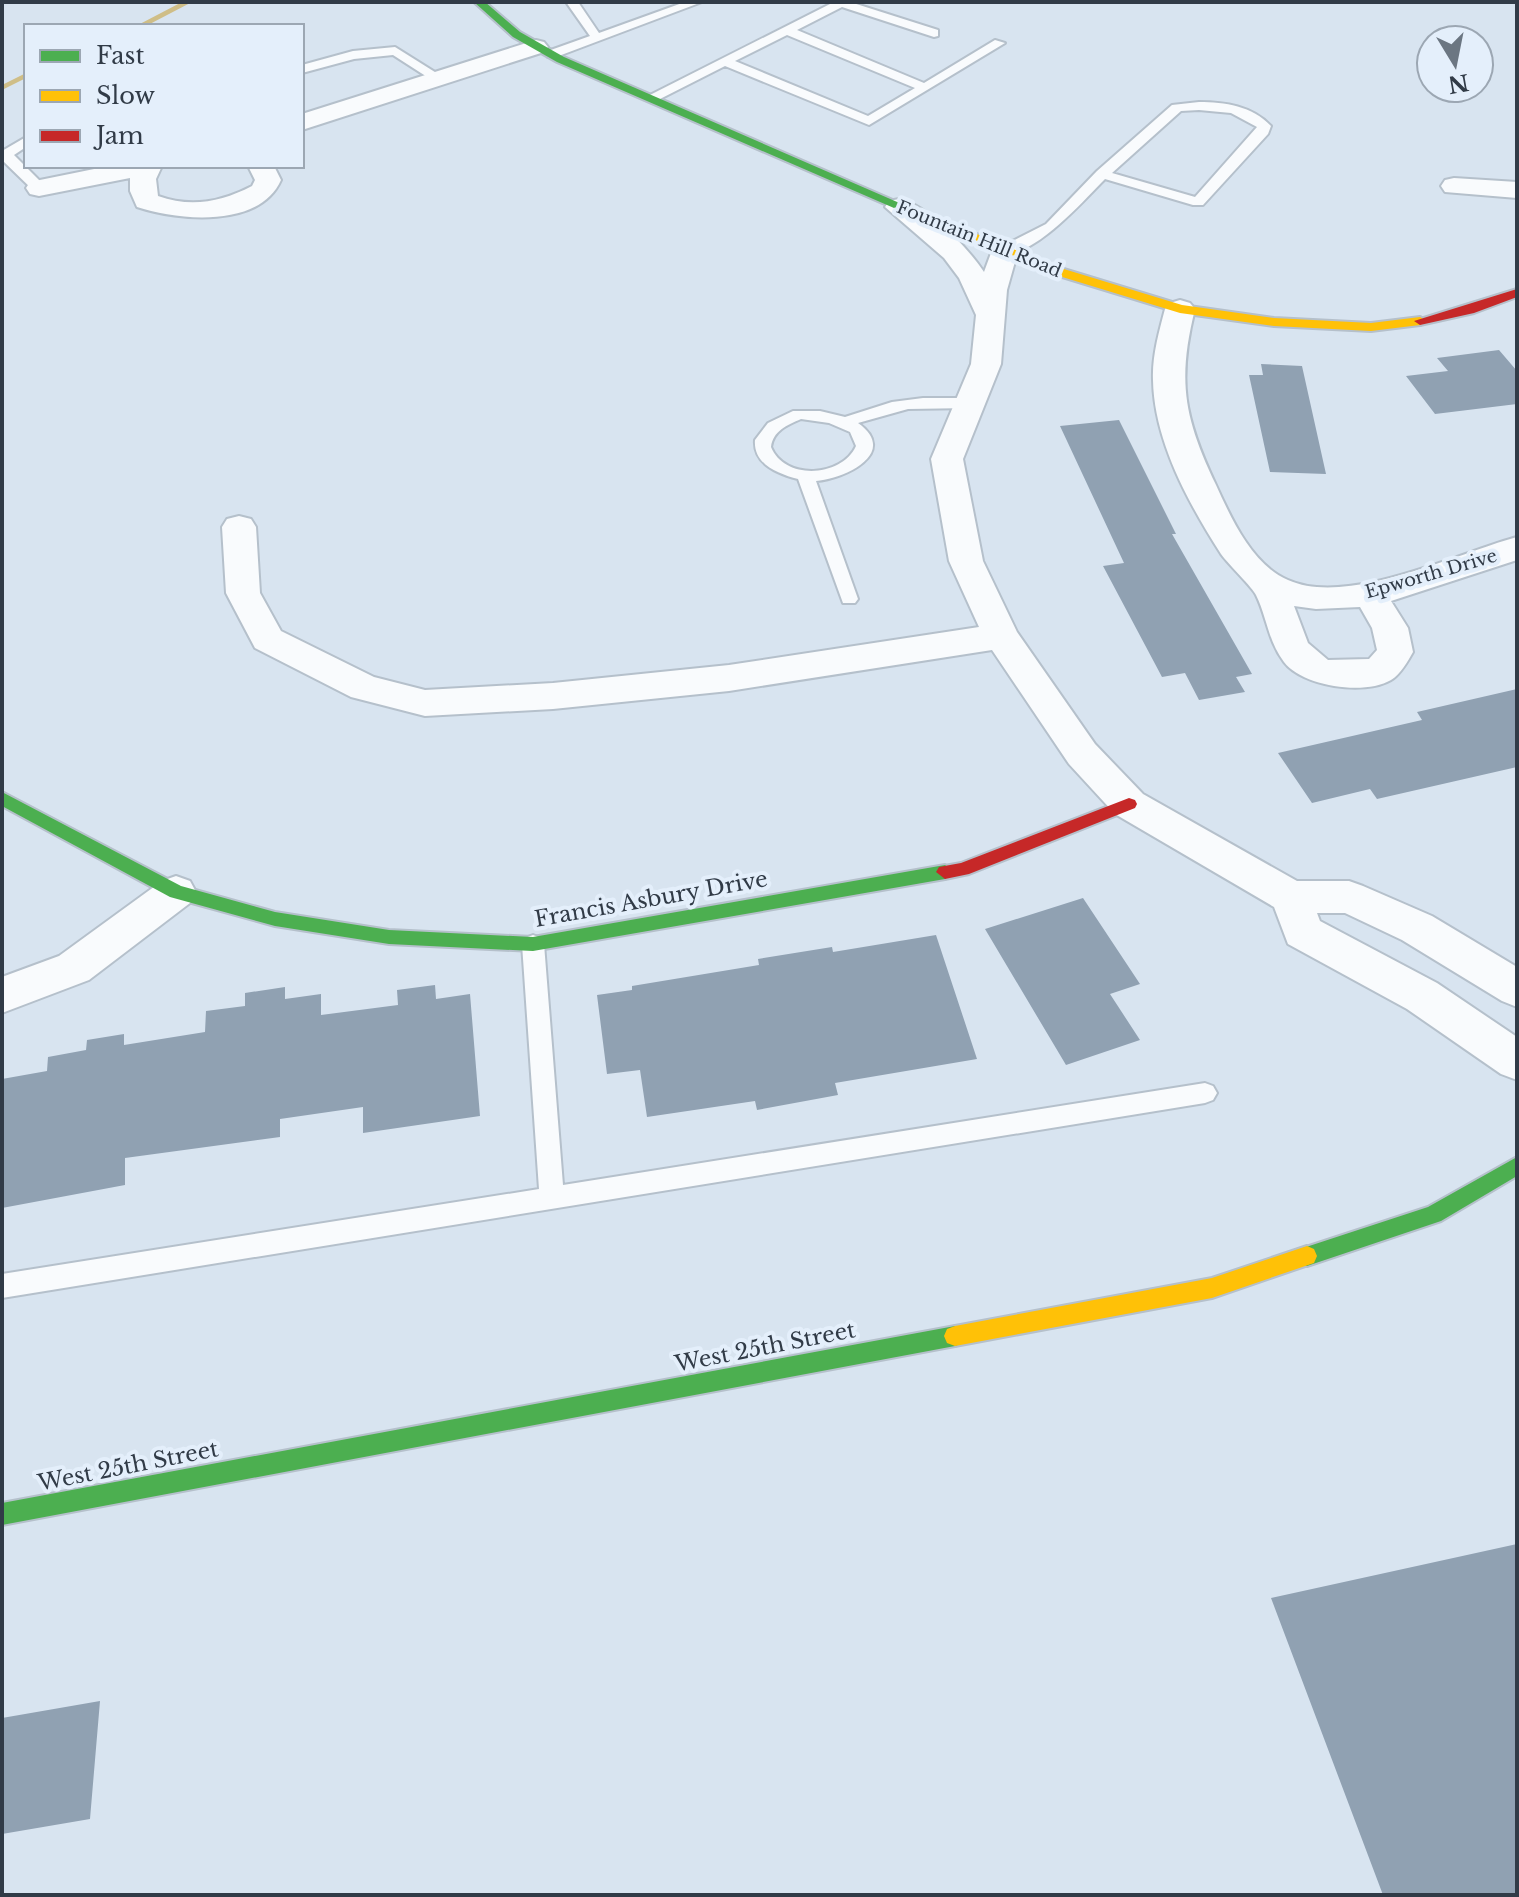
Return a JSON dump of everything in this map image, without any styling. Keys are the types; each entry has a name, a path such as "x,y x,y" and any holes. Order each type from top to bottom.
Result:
{"street":[{"name":"Fountain Hill Road","path":"479,2 498,23 544,50 899,207 1050,269 1180,309 1274,322 1371,327 1470,310 1517,293"},
{"path":"304,121 544,50"},
{"path":"39,188 139,168"},
{"path":"148,168 142,178 142,190 147,201 167,210 191,211 242,203 263,191 268,180 262,168"},
{"path":"1454,186 1517,190"},
{"path":"899,207 950,244 979,285 990,314"},
{"path":"1004,251 993,290 986,364 947,459 966,561 1001,636 1082,754 1129,804 1291,897 1349,897 1417,928 1507,982 1453,1017"},
{"path":"1180,309 1169,353 1168,391 1173,421 1194,475 1223,531 1248,566 1272,588 1282,629 1299,657 1325,673 1379,671 1395,652 1390,628 1370,595"},
{"path":"239,527 243,593 268,639 364,688 425,703 553,696 729,678 1001,636"},
{"name":"Epworth Drive","path":"1272,588 1313,597 1370,595 1517,548"},
{"name":"Francis Asbury Drive","path":"2,798 176,892 275,919 389,937 533,944 963,869 1129,804"},
{"path":"2,995 74,968 176,892"},
{"path":"1291,897 1303,932 1422,996 1517,1061"},
{"name":"West 25th Street","path":"2,1514 1212,1288 1434,1214 1517,1166"}],"lane":[{"path":"572,2 597,38"},
{"path":"544,50 597,38 696,2"},
{"path":"651,98 841,3 934,33"},
{"path":"787,30 925,88"},
{"path":"725,61 869,121 999,43"},
{"path":"304,68 365,53 395,51 440,79"},
{"path":"1004,251 1051,227 1102,174 1177,108 1222,107 1248,115 1264,126 1263,131 1198,202 1102,174"},
{"path":"24,142 7,154 9,160 39,188"},
{"path":"847,422 874,409 925,400 971,403"},
{"path":"799,414 832,416 847,422 863,439 864,449 859,458 837,472 805,475 776,465 766,456 762,446 765,435 784,419 799,414"},
{"path":"805,475 849,599"},
{"path":"533,944 552,1196"},
{"path":"2,1286 1205,1093"}],"building":[{"path":"1499,350 1517,371 1517,404 1435,414 1406,376 1448,371 1437,358"},
{"path":"1261,364 1302,366 1326,474 1270,472 1249,375 1263,375"},
{"path":"1119,420 1176,534 1172,534 1252,674 1236,677 1245,692 1199,700 1185,673 1162,677 1103,566 1124,563 1060,426"},
{"path":"1517,689 1517,767 1377,799 1370,789 1312,803 1278,753 1422,720 1417,712"},
{"path":"1083,898 1140,984 1110,994 1140,1040 1066,1065 985,929"},
{"path":"936,935 977,1059 835,1083 838,1095 757,1110 755,1101 647,1117 640,1070 607,1074 597,995 632,990 632,986 759,965 758,959 832,947 833,952"},
{"path":"435,985 436,999 470,994 480,1116 363,1133 363,1107 280,1119 280,1137 125,1158 125,1185 2,1208 2,1079 47,1071 48,1057 86,1050 87,1040 124,1034 124,1045 205,1032 206,1011 245,1006 245,993 285,987 285,999 321,994 321,1015 398,1005 397,990"},
{"path":"1517,1544 1517,1895 1383,1895 1271,1598"},
{"path":"100,1701 90,1819 2,1834 2,1718"}],"waterway":[{"path":"144,24 188,2"},
{"path":"2,88 24,76"}],"traffic: fast":[{"path":"479,2 517,35 560,60 951,228"},
{"path":"2,798 176,892 275,919 389,937 533,944 945,872"},
{"path":"1307,1256 1434,1214 1517,1166"},
{"path":"2,1514 955,1336"}],"traffic: slow":[{"path":"951,228 1050,269 1180,309 1274,322 1371,327 1420,321"},
{"path":"955,1336 1212,1288 1307,1256"}],"traffic: jam":[{"path":"1420,321 1470,310 1517,293"},
{"path":"945,872 963,869 1129,804"}]}
